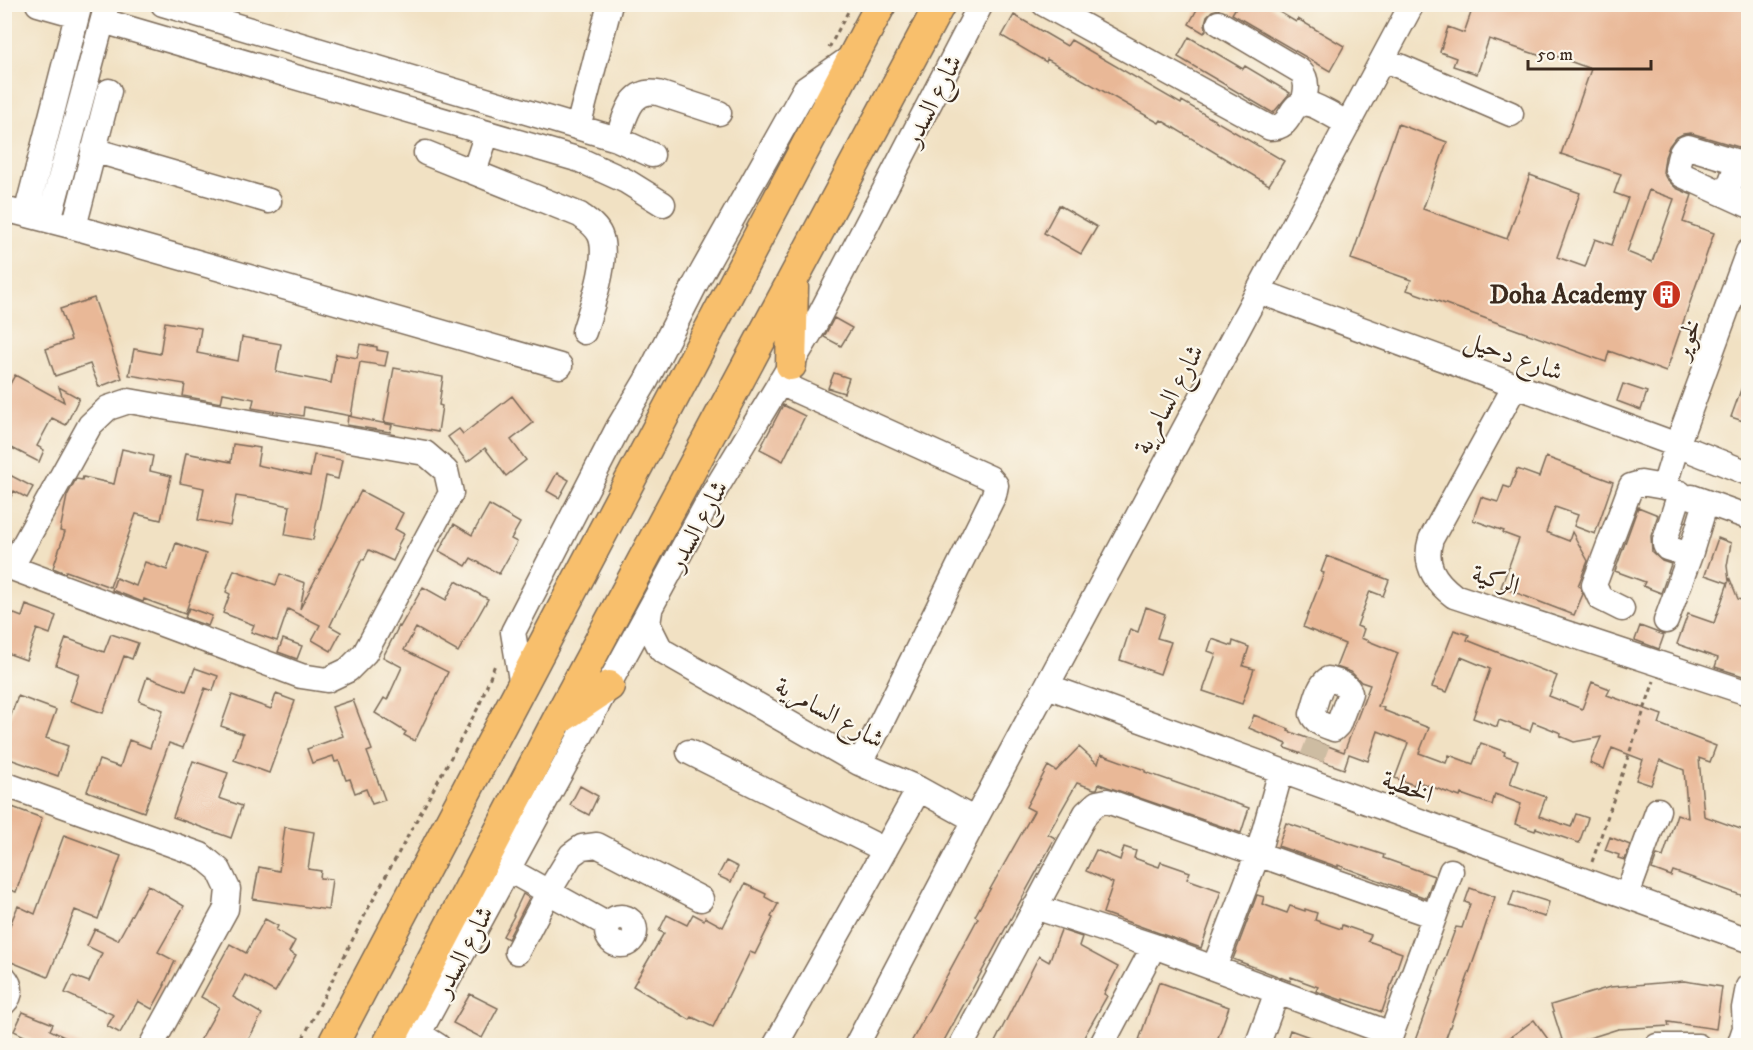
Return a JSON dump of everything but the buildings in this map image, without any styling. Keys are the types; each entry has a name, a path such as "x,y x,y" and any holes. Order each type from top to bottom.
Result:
{"main road":[{"path":"332,1046 881,4"},
{"name":"شارع السدر","path":"387,1046 558,719 940,4"},
{"path":"786,374 794,278"},
{"path":"558,719 614,675"}],"street":[{"path":"26,215 79,10 38,4"},
{"path":"163,4 617,139 652,155"},
{"path":"578,127 610,4"},
{"name":"شارع السدر","path":"423,1042 507,869 709,500 813,328 981,4"},
{"path":"1044,4 1270,128 1278,128 1284,124 1296,107 1303,104 1310,105 1348,124"},
{"name":"شارع السامرية","path":"856,1046 1412,4"},
{"path":"26,215 105,13 580,160 626,182 663,204"},
{"path":"1219,23 1306,76 1303,104"},
{"path":"1383,58 1511,114"},
{"path":"74,227 109,91"},
{"path":"617,139 633,100 649,91 719,112"},
{"path":"474,172 487,133"},
{"path":"1726,195 1743,164 1688,147 1684,148 1677,169 1682,175 1749,206"},
{"path":"93,150 270,201"},
{"path":"426,153 580,215 591,223 600,234 604,246 603,260 584,332"},
{"path":"26,215 560,366"},
{"name":"لخوير","path":"1690,555 1667,548 1665,545 1677,445 1749,252"},
{"name":"شارع دحيل","path":"1258,291 1749,473"},
{"path":"786,374 793,389 990,478 996,485 994,495 860,763"},
{"name":"الركية","path":"1515,386 1431,539 1427,551 1429,563 1442,587 1454,596 1749,693"},
{"path":"129,401 425,453 446,471 452,493 365,653 348,670 327,680 301,676 8,567 90,425 108,408 129,401"},
{"path":"1622,609 1600,598 1594,585 1631,486 1641,483 1672,490 1749,517"},
{"path":"1666,621 1706,502"},
{"path":"614,675 635,654 648,650 661,650 648,624 650,611"},
{"name":"شارع السامرية","path":"661,650 860,763 919,789 975,820"},
{"name":"الخطية","path":"1047,686 1281,771 1315,751 1585,881 1749,940"},
{"path":"689,752 885,850"},
{"path":"1214,968 1258,853 1281,771"},
{"path":"4,784 201,855 219,870 228,889 226,909 152,1046"},
{"path":"775,1046 919,789"},
{"path":"961,1046 1086,813 1097,803 1107,801 1434,916"},
{"path":"1627,895 1658,810"},
{"path":"517,952 570,855 582,848 597,845 700,899"},
{"path":"507,869 608,925"},
{"path":"1035,907 1214,968 1389,1040 1450,871"},
{"path":"1101,1046 1154,946"},
{"path":"4,977 9,982 11,990 9,999 4,1003"},
{"path":"1744,1033 1744,1008 1749,987"},
{"path":"1257,1046 1277,992"},
{"path":"1657,1046 1698,1046"}],"path":[{"path":"299,1046 369,907 479,706 496,663 497,652"},
{"path":"1585,881 1660,663"}],"tunnel":[{"path":"1312,758 1318,742"}],"place":[{"name":"Doha Academy","path":"1667,294"}]}
